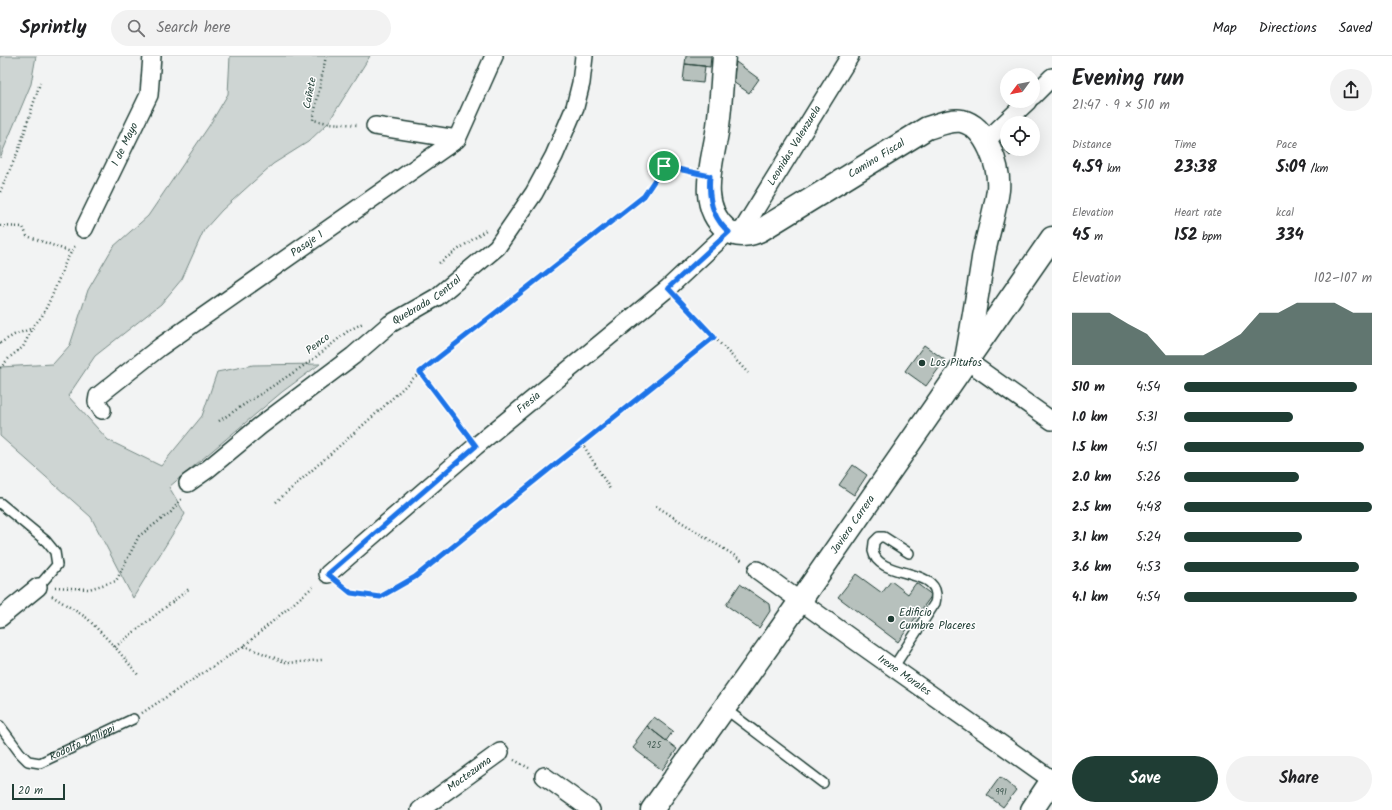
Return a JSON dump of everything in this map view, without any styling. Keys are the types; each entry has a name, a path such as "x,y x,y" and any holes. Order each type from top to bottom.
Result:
{"street":[{"name":"1 de Mayo","path":"84,229 149,95 152,56"},
{"path":"375,126 456,139 494,56"},
{"name":"Quebrada Central","path":"188,483 208,469 272,416 353,356 390,324 437,297 496,247 534,193 554,156 575,107 581,83 584,56"},
{"path":"724,56 718,126 710,176 709,195 711,205 720,221 734,233"},
{"name":"Leonidas Valenzuela","path":"734,233 850,56"},
{"path":"1040,89 1052,77"},
{"path":"986,142 1021,108"},
{"name":"Camino Fiscal","path":"734,233 754,233 761,230 927,128 946,122 962,121 975,128 982,134 998,171 998,188 994,212 983,256 966,360"},
{"name":"Pasaje 1","path":"102,410 97,402 98,396 154,352 456,139"},
{"name":"Fresia","path":"328,574 476,446 734,233"},
{"name":"Javiera Carrera","path":"652,810 1052,238"},
{"path":"966,360 1052,421"},
{"name":"Irene Morales","path":"757,570 1052,780"},
{"path":"0,618 38,587"},
{"name":"Moctezuma","path":"420,810 500,752"},
{"path":"544,776 591,810"},
{"path":"1032,810 1052,780"}],"lane":[{"path":"0,503 46,541 55,552 57,565 38,587"},
{"path":"893,668 935,603 936,592 931,584 919,577 886,566 877,560 873,551 874,542 879,537 884,537 909,553"},
{"path":"724,708 823,783"},
{"name":"Rodolfo Philippi","path":"0,726 20,754 28,762 40,763 133,719"}],"path":[{"name":"Cañete","path":"326,56 314,120 328,123 375,126"},
{"path":"0,192 19,149 40,83"},
{"path":"276,502 420,372 644,196 664,166 710,176"},
{"path":"0,226 23,227 27,236 71,252"},
{"path":"0,368 10,357 23,347 42,316 66,261 84,229"},
{"path":"668,288 748,373"},
{"name":"Penco","path":"218,421 310,361 348,331 367,321"},
{"path":"0,343 14,335 34,327"},
{"path":"133,719 244,646 328,574 351,593 380,597 415,577 714,337"},
{"path":"420,372 476,446"},
{"path":"582,443 610,489"},
{"path":"38,587 89,589 116,581 139,536 172,512 184,496 188,483"},
{"path":"656,506 757,570"},
{"path":"38,587 87,618 139,676"},
{"path":"115,648 190,588"},
{"path":"244,646 288,663 322,660"},
{"path":"500,752 544,776"}],"shaded area":[{"path":"0,56 36,56 31,84 0,158"},
{"path":"230,56 370,56 328,123 308,142 273,164 222,210 204,230 182,279 161,304 95,356 68,396 108,440 161,466 202,416 217,372 253,365 320,364 282,392 169,487 185,514 133,598 91,517 0,436 0,367 53,364 70,345 88,290 113,247 148,216 209,126 228,94"}],"building":[{"path":"686,56 711,56 710,67 685,64"},
{"path":"736,62 759,79 749,93 733,82"},
{"path":"685,64 705,66 703,83 683,81"},
{"path":"924,345 945,360 926,386 905,371"},
{"path":"853,465 867,475 854,495 839,485"},
{"name":"Edificio Cumbre Placeres","path":"856,574 882,593 891,581 908,594 916,583 932,595 898,642 838,597"},
{"path":"740,584 769,604 770,611 759,628 726,605"},
{"path":"654,717 673,731 666,741 647,726"},
{"path":"647,726 677,749 662,770 633,748 637,743 636,741"},
{"path":"1000,777 1016,790 1003,807 987,795"}],"place":[{"name":"Los Pitufos","path":"922,363"},
{"name":"Edificio Cumbre Placeres","path":"891,619"}],"route":[{"path":"664,166 710,176 709,195 711,205 715,214 729,232 668,288 714,337 415,577 380,597 351,593 328,574 476,446 420,372 644,196 664,166"}]}
